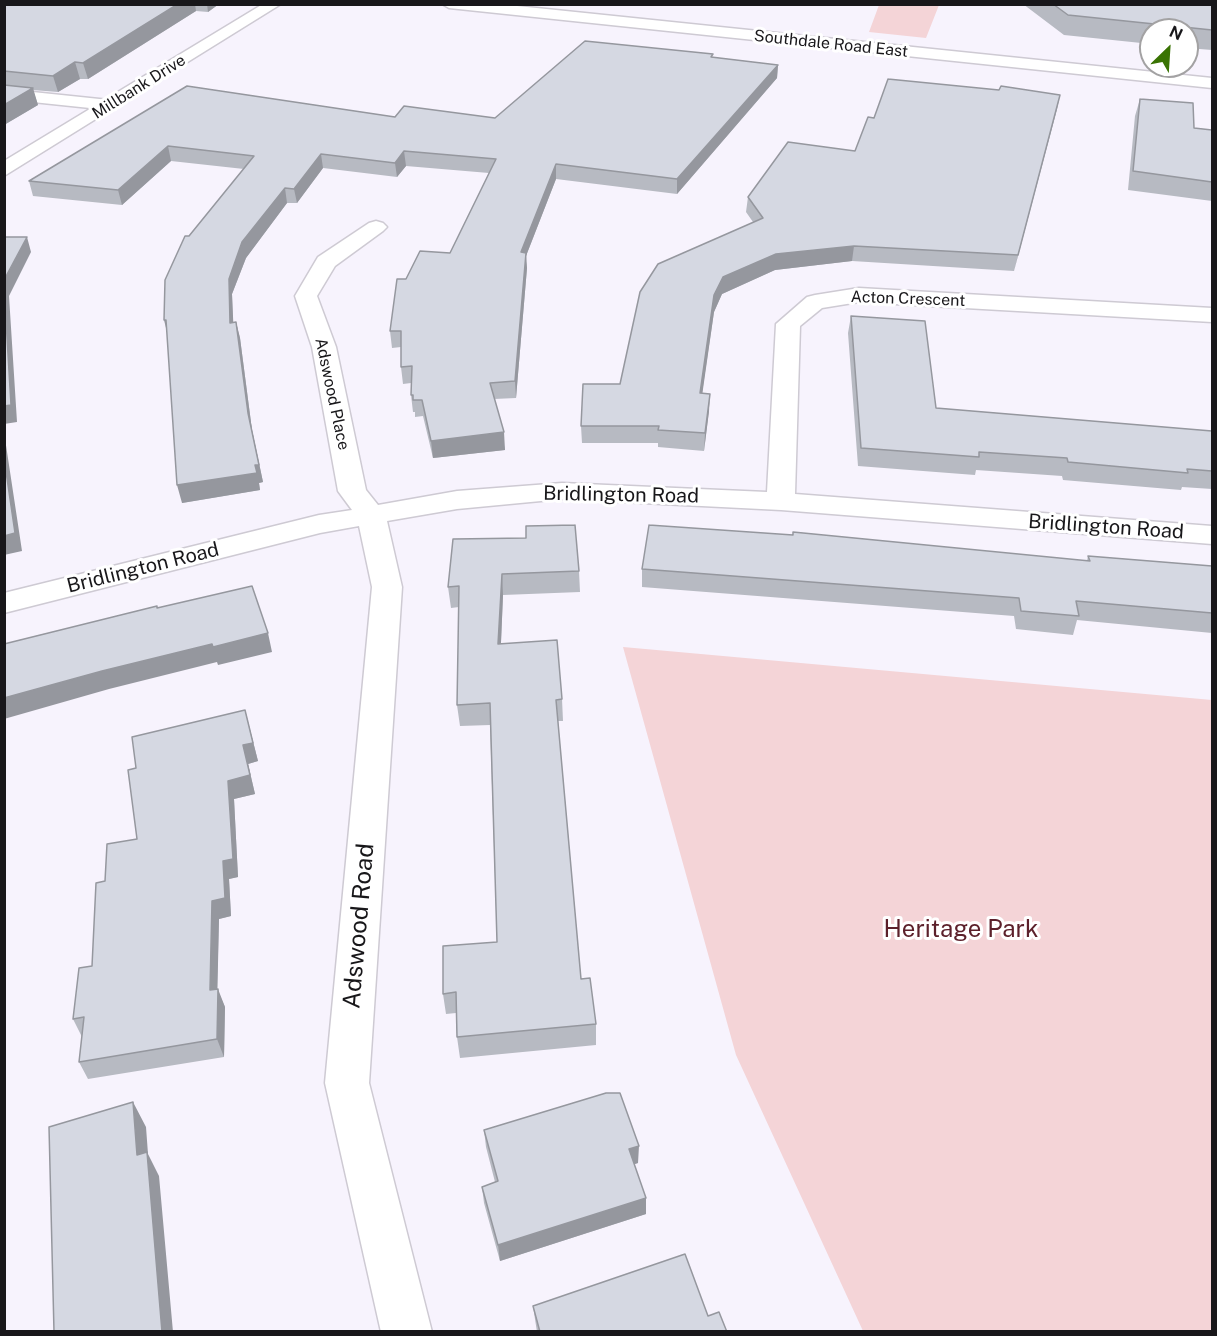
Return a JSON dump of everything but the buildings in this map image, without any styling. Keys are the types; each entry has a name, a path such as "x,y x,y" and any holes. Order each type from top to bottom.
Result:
{"street":[{"name":"Millbank Drive","path":"4,170 274,4"},
{"name":"Southdale Road East","path":"449,4 1212,83"},
{"path":"4,94 109,105"},
{"name":"Adswood Place","path":"371,515 352,490 324,347 306,296 326,262 375,227"},
{"name":"Acton Crescent","path":"781,501 788,324 815,302 860,295 1212,315"},
{"name":"Bridlington Road","path":"4,603 319,524 457,500 562,491 781,501 1212,535"},
{"name":"Adswood Road","path":"371,515 387,587 346,1083 407,1332"}],"green space":[{"path":"879,4 939,5 926,38 869,32"},
{"name":"Heritage Park","path":"623,647 1212,700 1212,1331 863,1331 736,1055"}]}
